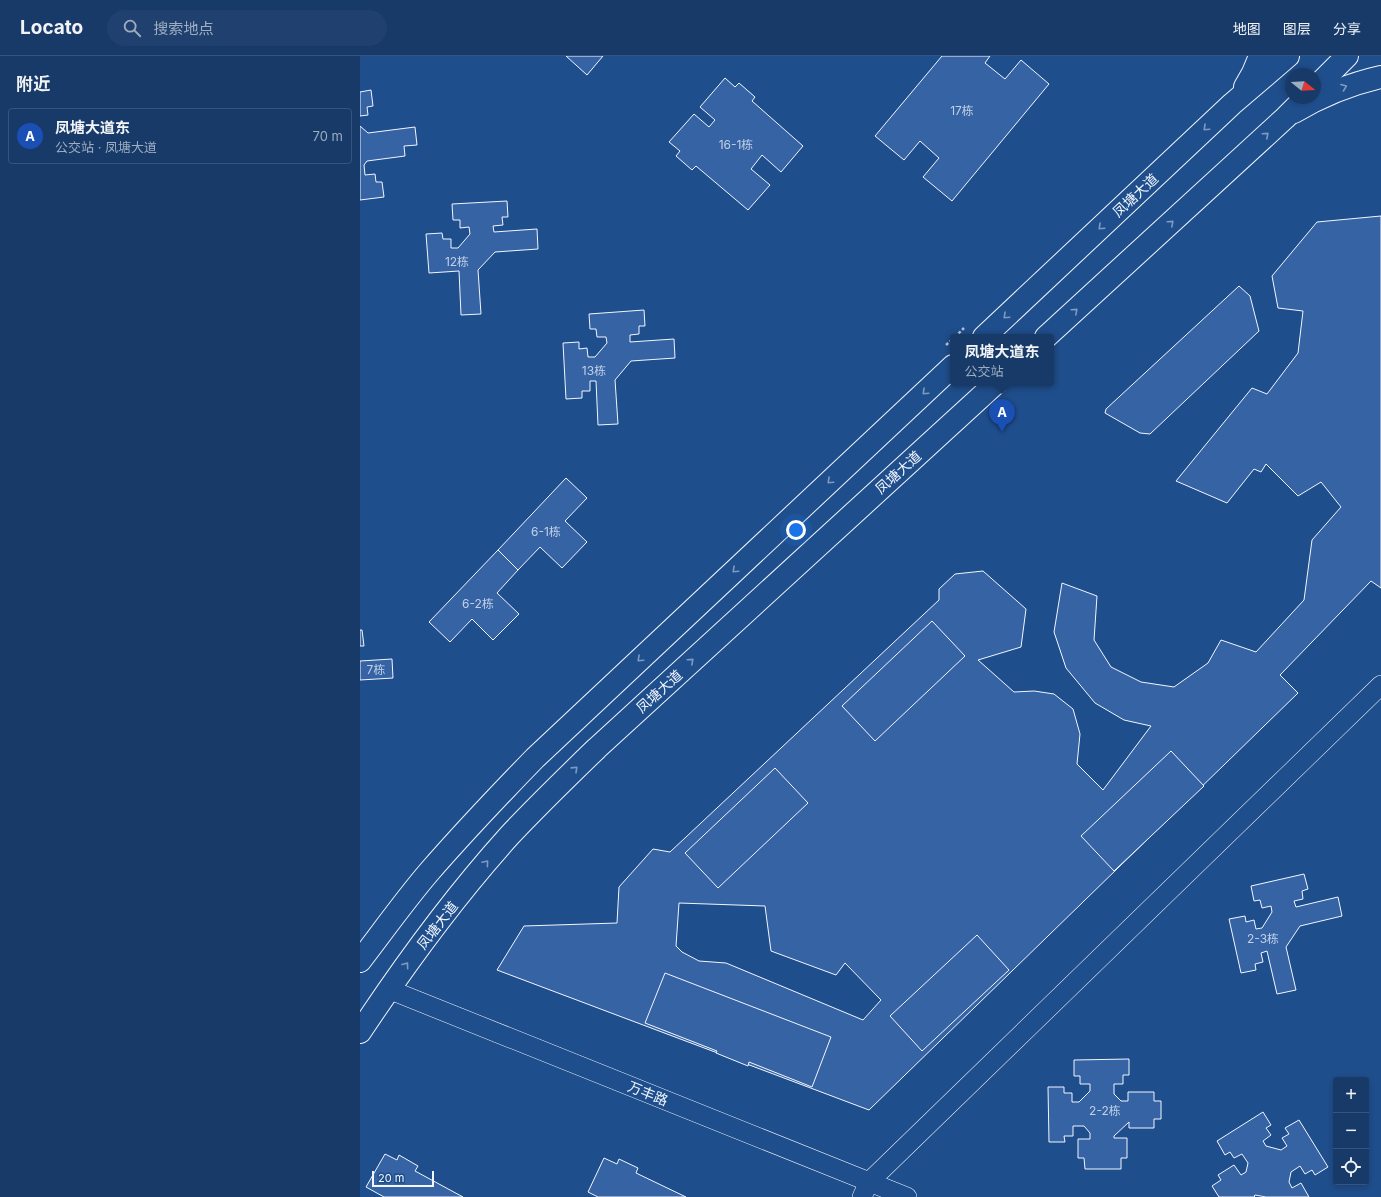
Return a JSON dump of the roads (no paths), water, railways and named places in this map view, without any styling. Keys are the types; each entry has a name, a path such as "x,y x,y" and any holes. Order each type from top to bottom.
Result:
{"main road":[{"path":"1232,104 1248,81 1260,56"},
{"name":"凤塘大道","path":"987,334 1232,104 1288,56"},
{"path":"1321,82 1347,56"},
{"path":"1285,118 1310,102 1329,93 1381,77"},
{"path":"1049,334 1299,104"},
{"path":"360,961 403,904 429,873 535,758 950,369"},
{"name":"凤塘大道","path":"360,1032 388,989 470,882 508,837 551,792 602,743 993,386"}],"street":[{"path":"866,1189 1381,685"},
{"name":"万丰路","path":"388,989 866,1189 907,1197"}],"place":[{"name":"凤塘大道东","path":"1002,432"}]}
